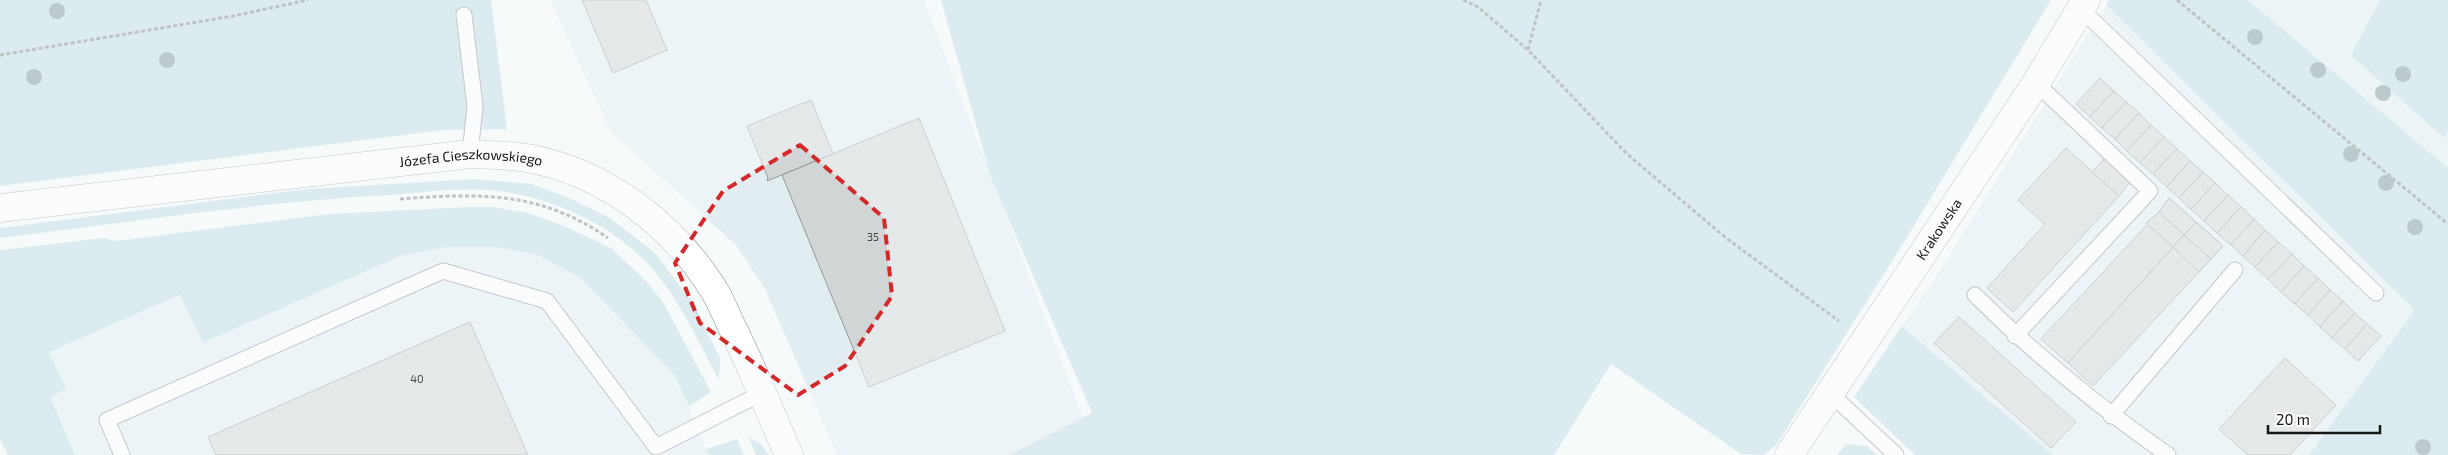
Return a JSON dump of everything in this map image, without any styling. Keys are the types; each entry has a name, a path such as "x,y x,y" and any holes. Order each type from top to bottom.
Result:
{"street":[{"name":"Krakowska","path":"1789,455 2036,83 2084,4"},
{"name":"Józefa Cieszkowskiego","path":"0,208 470,154 527,158 558,166 603,184 632,202 687,252 714,290 789,455"}],"lane":[{"path":"2084,4 2376,293"},
{"path":"464,15 475,106 470,154"},
{"path":"2015,336 2150,191 2036,83"},
{"path":"2111,416 2235,270"},
{"path":"122,455 107,420 443,271 547,301 658,451 762,393"},
{"path":"1975,294 2015,336 2111,416 2168,455"},
{"path":"1830,394 1896,455"}],"path":[{"path":"0,55 233,16 308,0"},
{"path":"1463,0 1478,7 1528,50 1627,154 1726,238 1841,323"},
{"path":"1528,50 1541,0"},
{"path":"2176,0 2448,224"},
{"path":"394,199 480,194 501,197 543,206 576,218 608,238"}],"highlighted area":[{"path":"800,145 884,218 892,296 845,366 798,395 700,323 675,263 723,191"}],"shaded area":[{"path":"0,0 491,0 507,129 443,130 0,186"},
{"path":"550,0 924,0 1083,418 1010,455 837,455 765,289 736,245 611,132"},
{"path":"941,0 2051,0 1901,247 1777,444 1764,455 1741,454 1611,364 1554,455 1009,455 1092,413 991,178"},
{"path":"2109,0 2248,0 2448,168 2448,455 2309,455 2415,310 2106,5"},
{"path":"2248,0 2448,0 2448,168"},
{"path":"2380,0 2448,0 2448,131 2444,138 2351,55"},
{"path":"2106,5 2416,310 2309,455 2053,455 1902,326 1932,283"},
{"path":"474,179 532,184 571,199 610,218 656,254 692,302 720,358 719,380 671,293 659,277 632,249 605,229 575,213 544,201 512,193 452,190 293,202 0,238 0,228 308,189"},
{"path":"493,207 528,213 564,226 611,248 647,282 663,302 711,392 689,407 675,376 582,279 538,255 497,247 446,247 400,256 203,343 180,295 49,352 66,389 50,397 75,455 8,455 0,440 0,250 104,238 115,241 329,214"},
{"path":"446,247 497,247 538,255 582,279 675,376 709,455 75,455 50,397 49,352 181,295 203,343 400,256"},
{"path":"1902,326 2053,455 1915,455 1854,397"},
{"path":"749,438 760,443 769,455 756,455"},
{"path":"737,439 744,455 709,455 706,449"},
{"path":"1846,444 1867,446 1877,455 1837,455"}],"building":[{"path":"582,0 646,0 667,50 613,73"},
{"path":"2100,78 2114,91 2090,117 2076,104"},
{"path":"2114,91 2126,102 2102,128 2090,117"},
{"path":"811,100 833,154 767,181 768,178 747,126"},
{"path":"2126,102 2139,113 2115,139 2102,128"},
{"path":"2139,113 2151,125 2127,151 2115,139"},
{"path":"919,118 1005,331 869,387 782,175"},
{"path":"2151,125 2164,137 2140,163 2127,151"},
{"path":"2164,137 2177,149 2153,174 2140,163"},
{"path":"2066,148 2119,196 2013,312 1987,288 2045,224 2018,200"},
{"path":"2177,149 2190,161 2167,187 2153,174"},
{"path":"2105,158 2131,181 2119,196 2092,172"},
{"path":"2190,161 2203,172 2179,198 2167,187"},
{"path":"2203,172 2215,183 2191,209 2179,198"},
{"path":"2215,183 2228,195 2204,221 2191,209"},
{"path":"2228,195 2241,207 2217,233 2204,221"},
{"path":"2169,198 2196,222 2184,235 2159,212"},
{"path":"2169,198 2196,222 2068,363 2041,339 2159,212"},
{"path":"2241,207 2254,219 2231,245 2217,233"},
{"path":"2159,212 2184,235 2173,247 2146,223"},
{"path":"2254,219 2265,230 2243,256 2231,245"},
{"path":"2196,222 2223,246 2211,259 2184,235"},
{"path":"2196,222 2223,246 2093,386 2068,363"},
{"path":"2265,230 2278,242 2255,267 2243,256"},
{"path":"2184,235 2211,259 2199,272 2173,247"},
{"path":"2278,242 2292,254 2268,279 2255,267"},
{"path":"2292,254 2304,266 2281,292 2268,279"},
{"path":"2304,266 2318,278 2295,304 2281,292"},
{"path":"2318,278 2330,290 2308,315 2295,304"},
{"path":"2330,290 2343,301 2320,327 2308,315"},
{"path":"2343,301 2355,313 2332,338 2320,327"},
{"path":"2355,313 2367,324 2345,349 2332,338"},
{"path":"1959,317 2076,422 2051,448 1934,343"},
{"path":"470,322 528,455 216,455 208,437"},
{"path":"2367,324 2381,336 2358,361 2345,349"},
{"path":"2285,358 2336,405 2290,455 2248,455 2219,429"}]}
